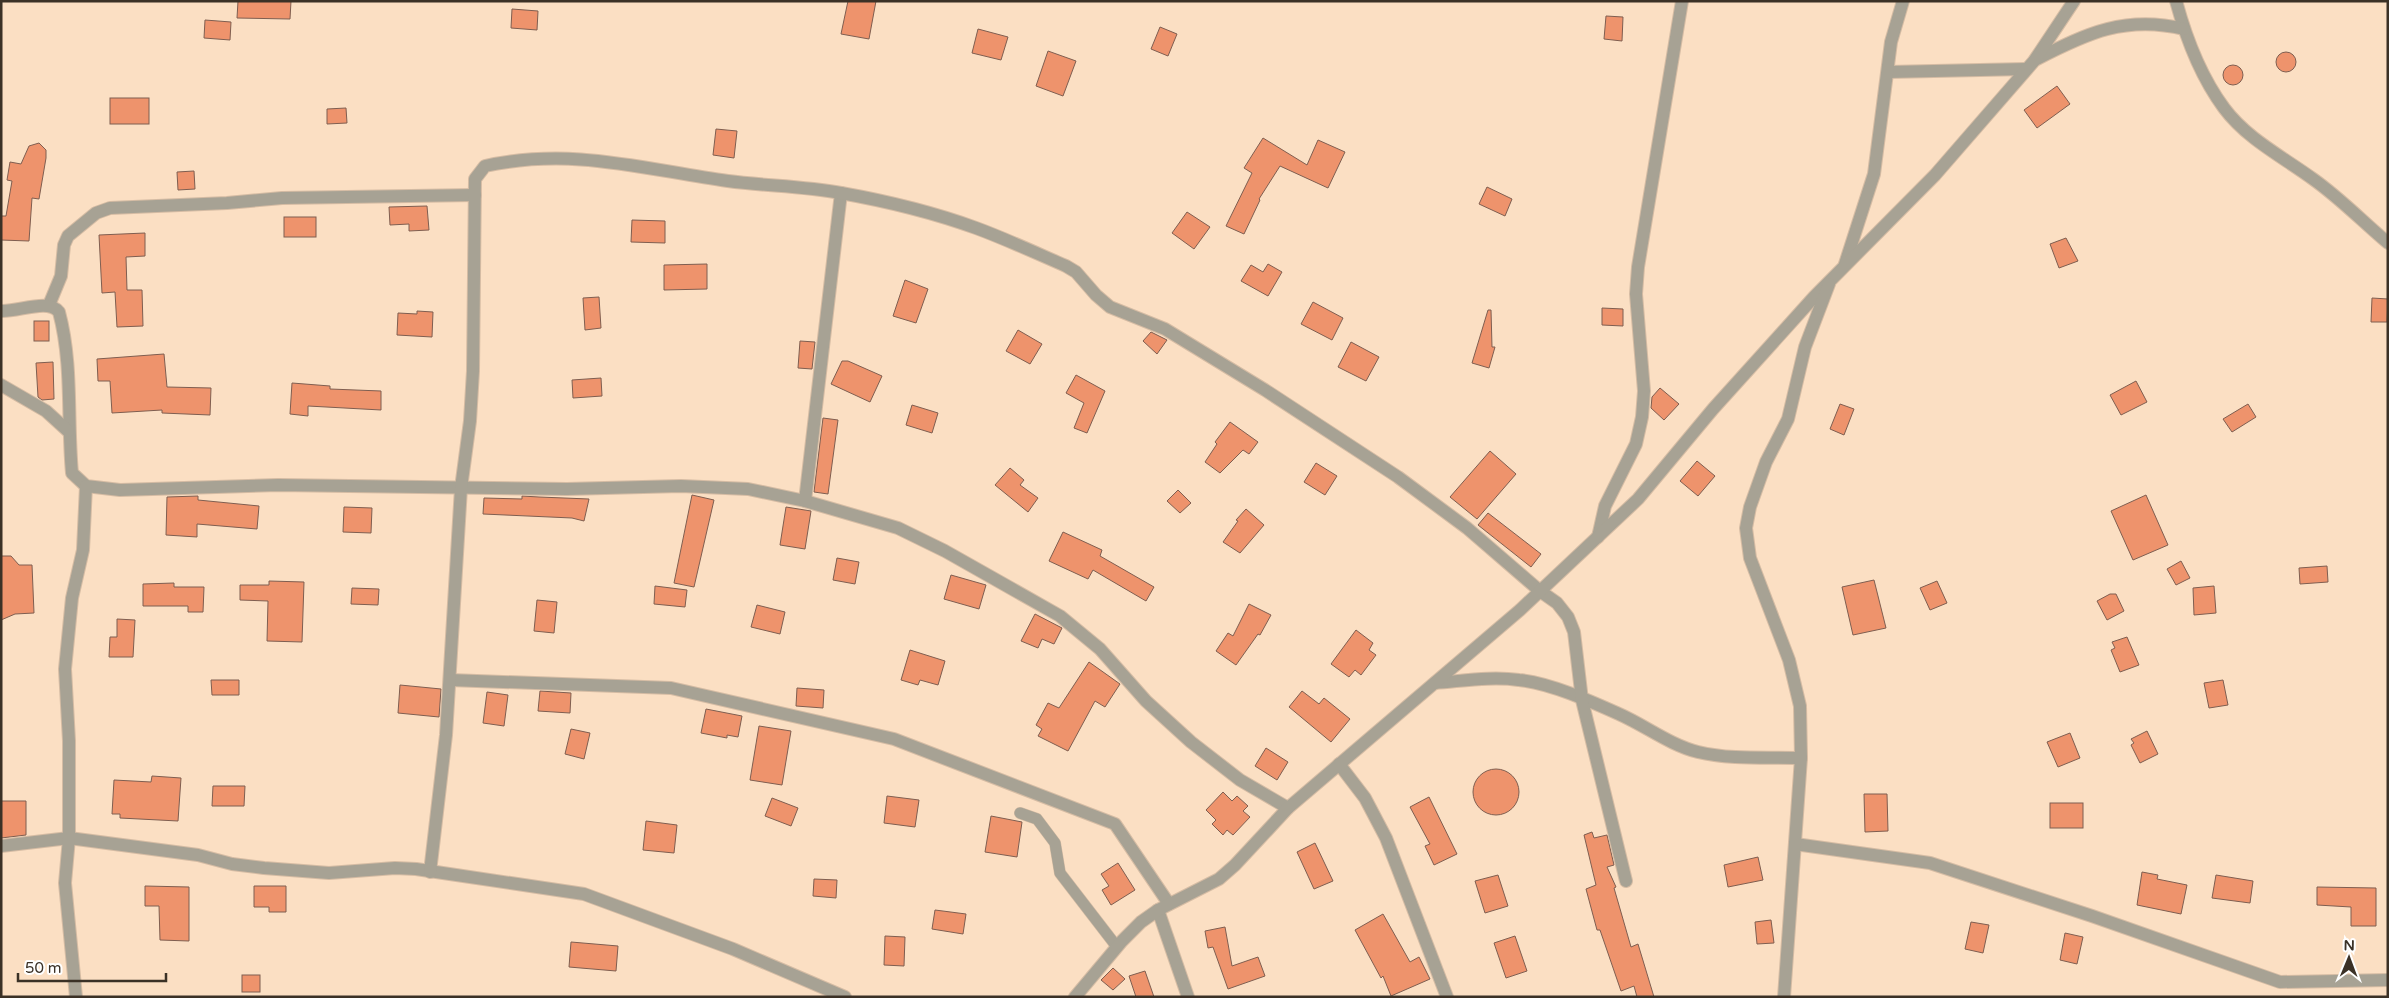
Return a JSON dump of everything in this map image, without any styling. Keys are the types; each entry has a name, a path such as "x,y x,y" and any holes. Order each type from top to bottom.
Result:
{"street":[{"path":"1598,537 1605,506 1636,444 1642,417 1644,391 1636,294 1638,266 1682,1"},
{"path":"1844,266 1874,174 1892,42 1903,1"},
{"path":"1075,997 1117,947 1141,922 1163,907 1219,878 1235,865 1288,808 1540,591 1651,486 1713,409 1831,280 1935,176 2030,65 2074,1"},
{"path":"2176,1 2184,29 2198,62 2224,108 2260,143 2314,180 2388,243"},
{"path":"1888,72 2030,65 2082,36 2127,25 2150,23 2184,29"},
{"path":"430,872 446,735 461,488 470,421 473,371 475,179 485,166 529,159 561,157 622,162 729,181 785,185 841,193 905,206 975,227 1066,266 1076,272 1096,295 1110,307 1165,329 1265,390 1398,477 1467,528 1540,591 1557,602 1568,617 1574,632 1582,700 1626,881"},
{"path":"805,501 841,193"},
{"path":"49,305 61,276 64,245 68,236 96,213 110,208 227,203 282,198 475,195"},
{"path":"1784,997 1801,758 1800,706 1796,684 1750,558 1746,528 1763,469 1788,419 1805,347 1831,280"},
{"path":"1,311 18,311 49,305 55,307 61,320 68,375 68,431 72,473 86,486 120,490 278,485 567,489 681,486 748,489 805,501 898,528 945,551 1060,616 1100,648 1146,701 1191,742 1240,780 1288,808"},
{"path":"1,385 46,411 68,431"},
{"path":"76,997 65,883 69,838 65,669 72,598 83,550 86,486"},
{"path":"1435,683 1498,678 1542,684 1620,714 1670,741 1700,752 1720,756 1801,758"},
{"path":"450,680 671,688 894,739 1115,824 1163,907 1188,997"},
{"path":"1339,764 1365,798 1386,838 1447,997"},
{"path":"1,846 69,838 198,855 232,864 264,868 329,873 396,868 584,894 733,949 845,997"},
{"path":"1795,844 1930,863 2092,916 2280,982 2388,980"}],"lane":[{"path":"1020,813 1037,820 1055,842 1060,873 1117,947"}],"building":[{"path":"238,1 291,1 290,19 237,18"},
{"path":"848,1 876,1 869,39 841,34"},
{"path":"512,9 538,11 537,30 511,28"},
{"path":"1606,16 1623,17 1622,41 1604,39"},
{"path":"205,20 231,22 230,40 204,38"},
{"path":"1160,27 1177,34 1168,56 1151,49"},
{"path":"978,29 1008,37 1001,60 972,53"},
{"path":"1048,51 1076,61 1063,96 1036,86"},
{"path":"2286,52 2293,55 2296,62 2293,69 2286,72 2279,69 2276,62 2279,55"},
{"path":"2233,65 2240,68 2243,75 2240,82 2233,85 2226,82 2223,75 2226,68"},
{"path":"2057,86 2070,104 2037,128 2024,110"},
{"path":"110,98 149,98 149,124 110,124"},
{"path":"346,108 347,123 327,124 327,109"},
{"path":"716,129 737,131 734,158 713,155"},
{"path":"1263,138 1307,165 1318,140 1345,152 1328,188 1280,166 1259,199 1244,234 1226,226 1252,173 1244,168"},
{"path":"39,143 46,150 46,158 39,199 32,198 29,241 1,240 1,216 6,216 12,181 7,180 10,162 21,164 29,146"},
{"path":"194,171 195,189 178,190 177,172"},
{"path":"1487,187 1512,199 1505,216 1479,204"},
{"path":"427,206 429,230 409,231 409,224 390,225 389,207"},
{"path":"1187,212 1210,227 1194,249 1172,233"},
{"path":"284,217 316,217 316,237 284,237"},
{"path":"632,220 665,221 665,243 631,242"},
{"path":"145,233 145,256 126,257 127,290 142,290 143,326 117,327 115,292 102,293 99,235"},
{"path":"2066,238 2078,261 2059,268 2050,244"},
{"path":"707,264 707,289 664,290 664,265"},
{"path":"1268,264 1282,272 1268,296 1241,281 1251,265 1263,272"},
{"path":"905,280 928,289 916,323 893,316"},
{"path":"599,297 601,328 585,330 583,298"},
{"path":"2372,298 2388,299 2387,322 2371,322"},
{"path":"1313,302 1343,318 1332,340 1301,324"},
{"path":"1602,308 1623,309 1623,326 1602,325"},
{"path":"1488,310 1491,310 1492,347 1495,347 1489,368 1472,363"},
{"path":"417,311 433,312 432,337 397,335 398,313 417,314"},
{"path":"34,321 49,321 49,341 34,341"},
{"path":"1018,330 1042,344 1030,364 1006,351"},
{"path":"1151,332 1167,340 1157,354 1143,341"},
{"path":"800,341 815,342 812,369 798,368"},
{"path":"1351,342 1379,357 1366,381 1338,367"},
{"path":"164,354 167,387 211,388 210,415 162,413 162,410 112,413 110,381 98,381 97,359"},
{"path":"842,361 848,361 882,376 870,402 831,384"},
{"path":"53,362 54,399 42,400 38,397 36,363"},
{"path":"1076,375 1105,391 1087,433 1074,428 1084,403 1066,393"},
{"path":"601,378 602,396 573,398 572,380"},
{"path":"2136,381 2147,402 2121,415 2110,395"},
{"path":"292,383 330,386 330,389 381,391 381,410 308,406 308,416 290,414"},
{"path":"1660,388 1679,404 1664,420 1651,408 1652,397"},
{"path":"1840,404 1854,409 1844,435 1830,429"},
{"path":"2248,404 2256,417 2232,432 2223,419"},
{"path":"912,405 938,413 932,433 906,425"},
{"path":"823,418 838,420 828,494 814,492"},
{"path":"1230,422 1258,442 1249,454 1243,450 1220,473 1205,462 1217,444 1215,442"},
{"path":"1490,451 1516,474 1477,519 1450,497"},
{"path":"1697,461 1715,476 1698,496 1680,481"},
{"path":"1316,463 1337,476 1325,495 1304,482"},
{"path":"1010,468 1024,480 1020,485 1038,498 1028,512 995,485"},
{"path":"1178,490 1191,503 1180,513 1167,501"},
{"path":"692,495 714,500 694,587 674,583"},
{"path":"2146,495 2168,545 2133,560 2111,511"},
{"path":"198,496 198,500 259,506 257,529 197,524 197,537 166,535 167,497"},
{"path":"522,496 589,499 584,521 572,518 483,514 484,498 522,499"},
{"path":"344,507 372,508 371,533 343,532"},
{"path":"786,507 811,511 805,549 780,545"},
{"path":"1246,509 1264,525 1240,553 1223,542 1238,521 1236,520"},
{"path":"1488,513 1541,554 1531,567 1478,525"},
{"path":"1063,532 1102,550 1100,556 1154,587 1146,601 1093,570 1088,579 1049,561"},
{"path":"1,556 11,556 19,565 32,565 34,613 15,614 1,620"},
{"path":"837,558 859,562 855,584 833,580"},
{"path":"2181,561 2190,578 2176,585 2167,569"},
{"path":"2327,566 2328,582 2300,584 2299,568"},
{"path":"951,575 986,585 979,609 944,599"},
{"path":"1874,580 1886,628 1853,635 1842,587"},
{"path":"269,581 304,582 302,642 267,641 268,601 240,600 240,585 269,585"},
{"path":"1937,581 1947,603 1930,610 1920,588"},
{"path":"174,583 174,587 204,587 203,612 188,612 188,606 143,606 143,584"},
{"path":"655,586 687,590 685,607 654,604"},
{"path":"2214,586 2216,613 2194,615 2193,588"},
{"path":"352,588 379,589 378,605 351,604"},
{"path":"2110,594 2116,594 2124,611 2107,620 2097,601"},
{"path":"537,600 557,602 554,633 534,631"},
{"path":"1249,604 1271,615 1260,635 1258,634 1236,665 1216,651 1228,633 1233,636"},
{"path":"757,605 785,612 780,634 751,627"},
{"path":"1035,614 1062,628 1054,644 1042,639 1038,648 1021,641"},
{"path":"117,619 135,620 133,657 109,657 110,637 117,637"},
{"path":"1356,630 1373,643 1369,650 1376,655 1361,675 1355,670 1349,677 1331,664"},
{"path":"2127,637 2139,665 2120,672 2111,650 2115,648 2112,642"},
{"path":"910,650 945,661 938,685 920,680 918,685 901,680"},
{"path":"1089,662 1120,684 1105,707 1095,701 1068,751 1038,736 1042,729 1036,725 1048,703 1059,708"},
{"path":"211,680 239,680 239,695 212,695"},
{"path":"2223,680 2228,705 2209,708 2204,683"},
{"path":"400,685 441,689 439,717 398,713"},
{"path":"797,688 824,690 823,708 796,706"},
{"path":"540,691 571,693 570,713 538,711"},
{"path":"1302,691 1319,704 1324,698 1350,719 1331,742 1289,707"},
{"path":"487,692 508,695 504,726 483,723"},
{"path":"706,709 742,716 738,737 727,735 727,738 701,733"},
{"path":"759,726 791,731 782,785 750,780"},
{"path":"571,729 590,733 584,759 565,754"},
{"path":"2147,731 2158,754 2140,763 2131,745 2134,743 2131,739"},
{"path":"2070,733 2080,758 2058,767 2047,742"},
{"path":"1266,748 1288,762 1277,780 1255,766"},
{"path":"1501,769 1513,775 1518,783 1518,801 1513,809 1505,814 1491,815 1479,809 1474,801 1473,787 1479,775 1487,770"},
{"path":"152,776 181,778 178,821 120,818 120,814 112,814 114,780 151,782"},
{"path":"213,786 245,786 244,806 212,806"},
{"path":"1223,792 1232,801 1237,796 1248,806 1243,811 1250,817 1233,835 1227,830 1223,835 1212,824 1216,820 1206,810"},
{"path":"1864,794 1887,794 1888,831 1865,832"},
{"path":"887,796 919,800 915,827 884,823"},
{"path":"1429,797 1457,854 1434,865 1425,846 1430,844 1410,807"},
{"path":"772,798 798,808 791,826 765,816"},
{"path":"1,801 26,801 26,835 1,838"},
{"path":"2050,803 2083,803 2083,828 2050,828"},
{"path":"991,816 1022,822 1017,857 985,852"},
{"path":"646,821 677,825 674,853 643,850"},
{"path":"1592,832 1594,838 1607,835 1614,865 1607,867 1616,887 1614,888 1631,947 1638,944 1654,997 1637,997 1634,986 1621,991 1600,930 1597,930 1586,889 1596,885 1584,835"},
{"path":"1315,843 1333,881 1314,889 1297,852"},
{"path":"1758,857 1763,880 1728,887 1724,865"},
{"path":"1118,863 1135,890 1111,905 1102,890 1109,886 1101,874"},
{"path":"2142,872 2158,875 2157,879 2187,885 2181,914 2137,905"},
{"path":"1498,875 1508,906 1485,913 1475,881"},
{"path":"2216,875 2253,881 2250,903 2212,898"},
{"path":"814,879 837,880 836,898 813,896"},
{"path":"145,886 189,887 189,941 160,940 159,906 145,906"},
{"path":"254,886 286,886 286,912 269,912 269,907 254,907"},
{"path":"2317,887 2376,888 2376,926 2351,926 2351,907 2317,905"},
{"path":"935,910 966,914 963,934 932,929"},
{"path":"1383,914 1410,962 1419,957 1430,979 1391,996 1383,976 1381,978 1355,930"},
{"path":"1771,920 1774,943 1757,944 1755,922"},
{"path":"1971,922 1989,925 1983,953 1965,949"},
{"path":"1225,927 1232,966 1258,957 1265,976 1228,989 1213,947 1208,948 1205,931"},
{"path":"2065,933 2083,937 2077,964 2060,960"},
{"path":"885,936 905,937 904,966 884,965"},
{"path":"1515,936 1527,971 1506,978 1494,943"},
{"path":"571,942 618,946 616,971 569,967"},
{"path":"1113,968 1125,979 1113,990 1101,980"},
{"path":"1145,971 1154,997 1136,997 1129,976"},
{"path":"242,975 260,975 260,992 242,992"}]}
